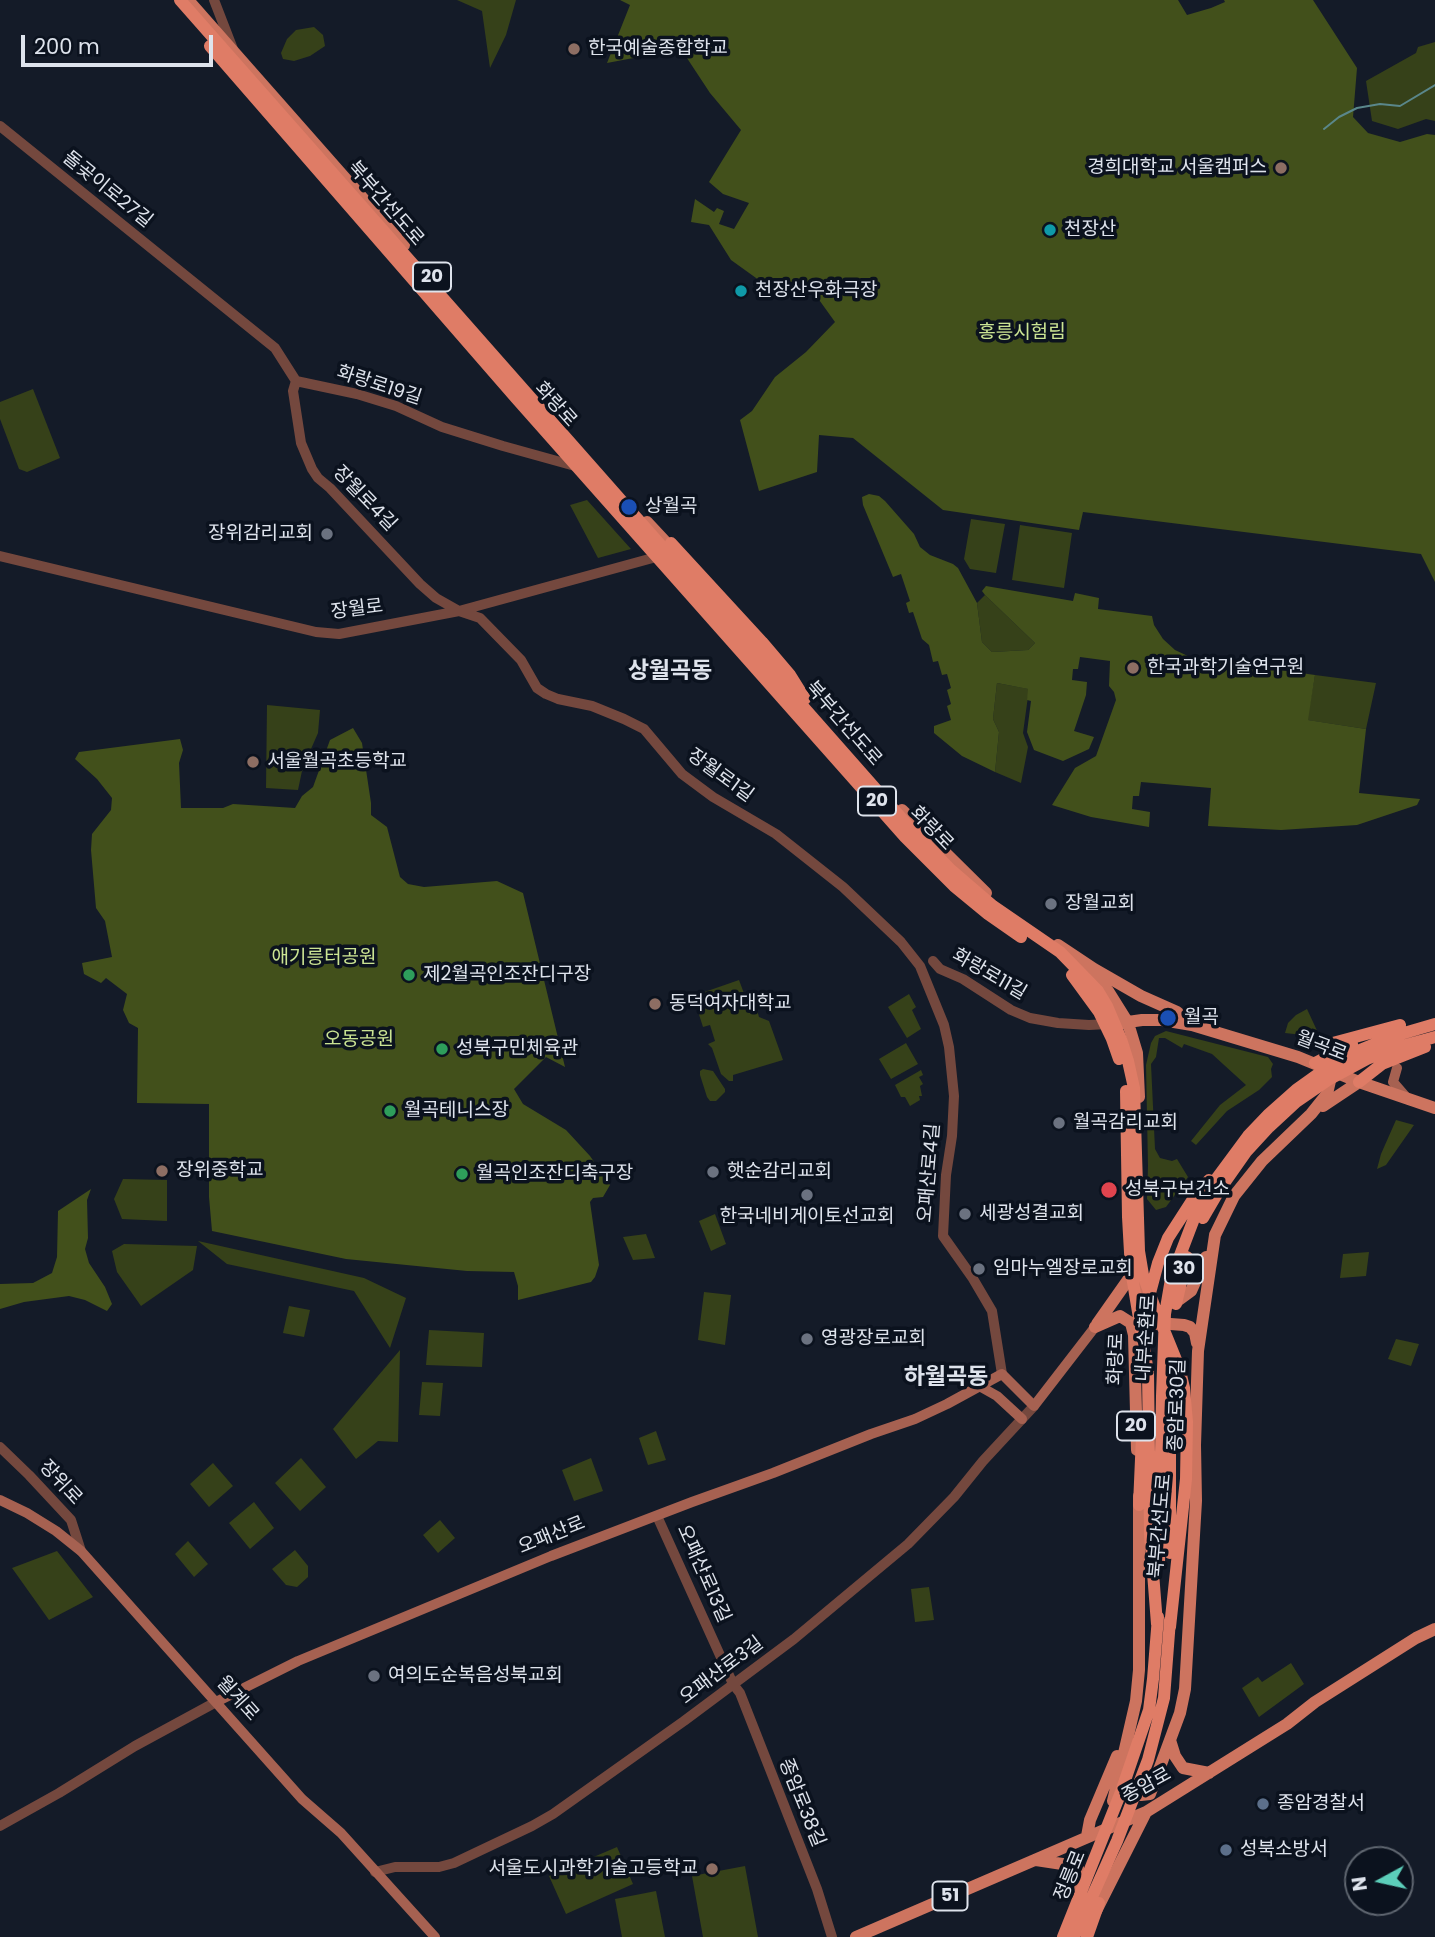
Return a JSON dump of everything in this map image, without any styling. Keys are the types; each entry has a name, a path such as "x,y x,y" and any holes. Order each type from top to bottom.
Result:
{"highway":[{"name":"북부간선도로","path":"172,0 516,398 905,837 954,886 988,914 1060,964 1081,985 1105,1023 1119,1058 1125,1087 1129,1242 1134,1294 1148,1372 1150,1534 1164,1626"},
{"name":"북부간선도로","path":"180,0 911,829 950,869 993,906 1060,952 1098,991 1121,1039 1134,1088 1139,1241 1143,1275 1179,1367 1184,1388 1185,1479 1164,1626"},
{"path":"516,398 575,474 807,736 859,780"},
{"path":"540,407 557,417 726,601 790,675 805,699"},
{"path":"1333,1044 1435,1017"},
{"name":"내부순환로","path":"1074,1937 1117,1841 1149,1760 1164,1698 1165,1314 1171,1279 1185,1239 1211,1186 1233,1155 1269,1114 1296,1090 1324,1070 1379,1042 1435,1024"},
{"path":"1311,1056 1381,1031"},
{"name":"내부순환로","path":"1065,1937 1121,1792 1149,1710 1164,1626 1172,1327 1190,1249 1220,1189 1246,1153 1296,1102 1328,1080 1367,1059 1435,1037"},
{"path":"1353,1080 1382,1064 1435,1044"},
{"path":"1139,1505 1143,1328 1150,1288 1168,1238 1197,1193 1233,1155"},
{"path":"1087,1937 1099,1903"}],"main road":[{"name":"화랑로","path":"172,0 234,57"},
{"name":"화랑로","path":"188,0 247,75 595,467 637,518 661,556 915,842 947,872 1073,967 1105,1010 1124,1060 1129,1083 1144,1298 1134,1335 1139,1505 1139,1670 1136,1701 1107,1828"},
{"name":"화랑로","path":"444,298 450,316 589,471 676,553 833,734 986,899"},
{"name":"장월로","path":"661,556 676,553"},
{"path":"815,730 825,736 833,734"},
{"name":"화랑로","path":"1011,918 1141,996"},
{"path":"995,1394 992,1384 1001,1378 1034,1406 1141,1263 1139,1072 1133,1037 1128,1023 1108,991 1073,967"},
{"name":"월곡로","path":"1141,996 1177,1012 1192,1025"},
{"name":"월곡로","path":"1112,1024 1162,1020 1192,1025 1311,1056 1329,1076 1353,1080 1435,1108"},
{"path":"1397,1068 1393,1082 1408,1100"},
{"name":"종암로30길","path":"1311,1114 1327,1094 1329,1076"},
{"name":"종암로30길","path":"1146,1812 1180,1713 1186,1679 1198,1351 1215,1235 1234,1196 1262,1161 1311,1114 1353,1080"},
{"path":"1095,1327 1120,1303 1144,1298 1162,1303 1176,1302 1191,1291 1215,1235"},
{"path":"1095,1327 1122,1316 1131,1322 1134,1335 1157,1323 1184,1325 1195,1333 1198,1351"},
{"name":"오패산로","path":"216,1702 298,1661 551,1556 915,1419 1001,1378"},
{"path":"981,1387 995,1394 1022,1419"},
{"name":"월계로","path":"0,1500 56,1531 81,1551 302,1799 341,1833 435,1937"},
{"path":"1139,1505 1150,1505 1153,1508 1193,1504"},
{"name":"종암로","path":"856,1937 1146,1812 1287,1724 1315,1702 1416,1638 1435,1629"},
{"path":"1087,1836 1090,1819 1128,1733"},
{"path":"1170,1740 1175,1756 1184,1768 1209,1773"},
{"path":"1122,1764 1129,1791 1141,1796 1150,1794"},
{"name":"정릉로","path":"1099,1903 1146,1812"},
{"name":"정릉로","path":"1065,1937 1101,1856 1107,1828"},
{"path":"1035,1860 1078,1869 1082,1877 1079,1887 1081,1903"}],"street":[{"path":"214,0 234,57"},
{"name":"돌곶이로27길","path":"0,126 275,348 296,381"},
{"name":"화랑로19길","path":"296,381 357,394 396,406 455,431 589,471"},
{"name":"장월로4길","path":"296,381 293,391 301,443 318,478 420,584 436,598 459,611"},
{"name":"장월로","path":"0,556 316,632 339,634 459,611 661,556"},
{"name":"장월로1길","path":"459,611 480,618 521,660 537,688 546,694 601,709 644,729 681,774 713,797 776,834 843,887 901,942 920,966"},
{"name":"화랑로11길","path":"933,961 940,969 963,979 1011,1010 1030,1018 1043,1022 1112,1024"},
{"name":"오패산로4길","path":"920,966 944,1025 954,1096 943,1236 972,1276 992,1311 1001,1378"},
{"name":"오패산로3길","path":"375,1872 395,1867 439,1867 454,1863 536,1824 684,1721 794,1639 908,1544 954,1497 1034,1406"},
{"name":"장위로","path":"0,1447 71,1520 81,1551"},
{"name":"오패산로13길","path":"657,1516 733,1684"},
{"name":"종암로38길","path":"733,1684 740,1693 814,1882 832,1937"},
{"name":"오패산로","path":"0,1826 135,1746 216,1702"}],"green space":[{"path":"457,0 516,0 506,35 490,68 482,11"},
{"name":"홍릉시험림","path":"620,0 1178,0 1187,15 1211,8 1225,2 1224,0 1313,0 1357,68 1353,117 1368,133 1400,142 1427,134 1435,135 1435,582 1421,554 1083,512 1079,530 943,510 853,438 819,435 817,472 759,491 740,420 752,411 775,377 806,352 835,322 817,297 808,292 763,283 731,260 709,225 691,222 695,199 714,212 717,208 724,211 719,224 734,229 749,203 723,194 709,182 741,130 710,93 681,49 607,63 630,5"},
{"path":"314,27 323,35 325,46 310,56 294,61 283,59 281,53 287,39 296,30"},
{"path":"1435,42 1435,121 1426,119 1398,129 1372,121 1366,81 1416,53 1418,47"},
{"path":"33,389 60,458 27,472 19,469 0,419 0,402"},
{"path":"869,494 879,496 885,501 914,534 920,547 930,555 958,568 977,603 982,642 992,652 1028,650 1035,643 985,595 982,591 986,586 1073,601 1075,593 1099,598 1098,609 1152,616 1163,639 1175,650 1190,657 1315,675 1308,720 1366,729 1359,793 1420,799 1417,805 1357,825 1281,830 1208,826 1211,788 1141,782 1139,796 1133,796 1132,809 1150,812 1149,827 1091,817 1052,805 1075,768 1096,756 1116,700 1109,686 1110,661 1080,657 1078,669 1073,669 1072,680 1087,682 1086,695 1074,731 1094,737 1089,749 1063,761 1034,750 1027,732 1031,701 1027,700 1028,689 997,683 993,719 999,732 995,772 962,756 934,733 934,726 951,720 947,706 951,704 947,690 951,688 947,674 942,675 938,661 933,662 929,645 922,639 913,612 909,613 906,603 910,601 901,574 893,577 863,505 862,497"},
{"path":"587,500 631,549 598,558 570,505"},
{"path":"971,519 1005,524 996,573 970,569 964,559"},
{"path":"1020,525 1072,533 1064,588 1012,580"},
{"path":"985,595 1035,643 1028,650 992,652 982,642 977,603"},
{"path":"1315,675 1376,683 1366,729 1307,720"},
{"path":"997,683 1029,689 1023,733 1028,747 1021,783 995,772 999,732 993,719"},
{"path":"267,705 320,710 318,733 311,749 309,764 302,771 298,790 266,788"},
{"name":"오동공원","path":"353,728 362,743 371,815 387,827 400,877 408,884 424,887 497,881 523,893 565,1067 546,1057 514,1089 523,1104 566,1130 590,1156 610,1185 603,1197 593,1198 590,1202 599,1265 591,1282 518,1300 514,1272 467,1271 346,1259 212,1231 209,1197 209,1104 137,1103 138,1028 129,1023 123,1010 127,994 106,978 101,983 84,974 82,963 112,957 105,921 96,908 91,850 92,834 111,810 112,798 97,779 75,759 79,752 180,739 183,750 179,763 181,808 223,808 233,804 295,808 302,796 313,787 330,740"},
{"path":"739,980 748,1004 757,1010 759,1017 769,1021 783,1060 733,1075 733,1081 729,1081 721,1074 708,1044 715,1041 710,1025 703,1027 693,996"},
{"path":"909,994 916,1007 912,1010 921,1029 907,1038 888,1007"},
{"path":"1307,1009 1320,1037 1285,1033 1288,1023"},
{"path":"1166,1031 1268,1057 1273,1064 1272,1077 1259,1090 1227,1111 1196,1145 1191,1141 1220,1105 1246,1085 1212,1054 1184,1044 1182,1048 1165,1038 1159,1038 1156,1057 1151,1064 1155,1149 1160,1158 1172,1161 1177,1159 1188,1177 1166,1207 1156,1210 1147,1199 1146,1065 1155,1036"},
{"path":"906,1043 918,1064 891,1079 879,1059"},
{"path":"703,1069 713,1071 725,1089 716,1101 710,1101 707,1097 700,1075"},
{"path":"921,1070 923,1075 919,1077 923,1084 920,1086 922,1096 910,1106 895,1085"},
{"path":"1396,1120 1414,1125 1386,1165 1377,1169 1381,1154"},
{"path":"123,1179 167,1180 167,1221 122,1219 114,1199"},
{"path":"91,1189 87,1200 88,1238 85,1249 89,1263 105,1287 112,1304 107,1311 85,1300 69,1296 24,1302 0,1309 0,1284 33,1283 52,1273 57,1257 58,1211"},
{"path":"715,1214 726,1244 711,1251 699,1221"},
{"path":"646,1234 655,1258 633,1260 623,1237"},
{"path":"198,1241 364,1278 406,1298 390,1348 354,1291 227,1264"},
{"path":"124,1244 197,1246 193,1270 141,1306 117,1272 112,1251"},
{"path":"1369,1252 1366,1276 1340,1278 1343,1254"},
{"path":"704,1292 731,1295 725,1345 698,1340"},
{"path":"289,1306 310,1310 304,1337 283,1333"},
{"path":"429,1330 484,1333 482,1367 426,1365"},
{"path":"1396,1339 1419,1344 1411,1366 1388,1359"},
{"path":"400,1350 398,1442 378,1441 356,1459 333,1429"},
{"path":"422,1382 443,1383 440,1416 419,1415"},
{"path":"656,1431 666,1460 648,1465 639,1438"},
{"path":"301,1458 326,1487 300,1511 275,1483"},
{"path":"591,1458 603,1491 574,1501 562,1470"},
{"path":"213,1463 233,1486 209,1507 190,1484"},
{"path":"254,1502 274,1528 250,1549 229,1523"},
{"path":"440,1520 455,1538 438,1553 423,1535"},
{"path":"188,1541 208,1564 194,1577 175,1554"},
{"path":"295,1550 308,1566 308,1577 297,1587 286,1585 272,1569"},
{"path":"57,1551 93,1597 49,1620 12,1568"},
{"path":"929,1587 934,1620 915,1622 911,1589"},
{"path":"1291,1663 1304,1684 1259,1717 1242,1688 1258,1677 1262,1682"},
{"path":"617,1847 633,1884 566,1914 549,1876"},
{"path":"745,1866 758,1937 703,1937 692,1876"},
{"path":"656,1891 665,1937 622,1937 615,1899"}],"waterway":[{"path":"1324,129 1357,108 1380,104 1400,106 1435,85"}],"place":[{"name":"한국예술종합학교","path":"574,49"},
{"name":"경희대학교 서울캠퍼스","path":"1281,168"},
{"name":"천장산","path":"1050,230"},
{"name":"천장산우화극장","path":"741,291"},
{"name":"상월곡","path":"629,507"},
{"name":"장위감리교회","path":"327,534"},
{"name":"한국과학기술연구원","path":"1133,668"},
{"name":"서울월곡초등학교","path":"253,762"},
{"name":"장월교회","path":"1051,904"},
{"name":"제2월곡인조잔디구장","path":"409,975"},
{"name":"동덕여자대학교","path":"655,1004"},
{"name":"월곡","path":"1168,1018"},
{"name":"성북구민체육관","path":"442,1049"},
{"name":"월곡테니스장","path":"390,1111"},
{"name":"월곡감리교회","path":"1059,1123"},
{"name":"장위중학교","path":"162,1171"},
{"name":"햇순감리교회","path":"713,1172"},
{"name":"월곡인조잔디축구장","path":"462,1174"},
{"name":"성북구보건소","path":"1109,1190"},
{"name":"한국네비게이토선교회","path":"807,1195"},
{"name":"세광성결교회","path":"965,1214"},
{"name":"임마누엘장로교회","path":"979,1269"},
{"name":"영광장로교회","path":"807,1339"},
{"name":"여의도순복음성북교회","path":"374,1676"},
{"name":"종암경찰서","path":"1263,1804"},
{"name":"성북소방서","path":"1226,1850"},
{"name":"서울도시과학기술고등학교","path":"712,1869"}],"district":[{"name":"상월곡동","path":"670,672"},
{"name":"하월곡동","path":"946,1378"}],"park label":[{"name":"애기릉터공원","path":"324,958"}]}
